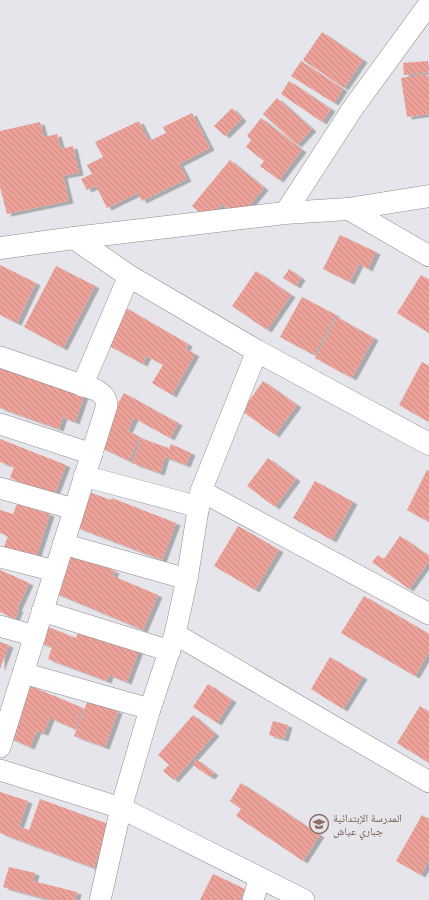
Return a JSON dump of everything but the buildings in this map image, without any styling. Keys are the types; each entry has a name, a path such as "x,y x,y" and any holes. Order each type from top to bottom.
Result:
{"street":[{"path":"284,213 353,108 429,4"},
{"path":"0,248 284,213 348,209 429,196"},
{"path":"348,209 429,256"},
{"path":"74,238 129,276 257,351 429,444"},
{"path":"82,386 129,276"},
{"path":"100,900 121,808 150,709 173,642 187,578 200,499 257,351"},
{"path":"0,357 102,394 106,399 107,405 34,636 13,684 0,747"},
{"path":"0,424 92,454"},
{"path":"84,476 200,499 429,614"},
{"path":"0,488 74,509"},
{"path":"63,544 187,578"},
{"path":"0,557 55,571"},
{"path":"42,611 173,642 429,782"},
{"path":"0,626 34,636"},
{"path":"13,684 150,709"},
{"path":"0,770 121,808 304,900"},
{"path":"254,900 260,878"}],"place":[{"name":"المدرسة الإبتدائية جباري عياش","path":"319,824"}]}
